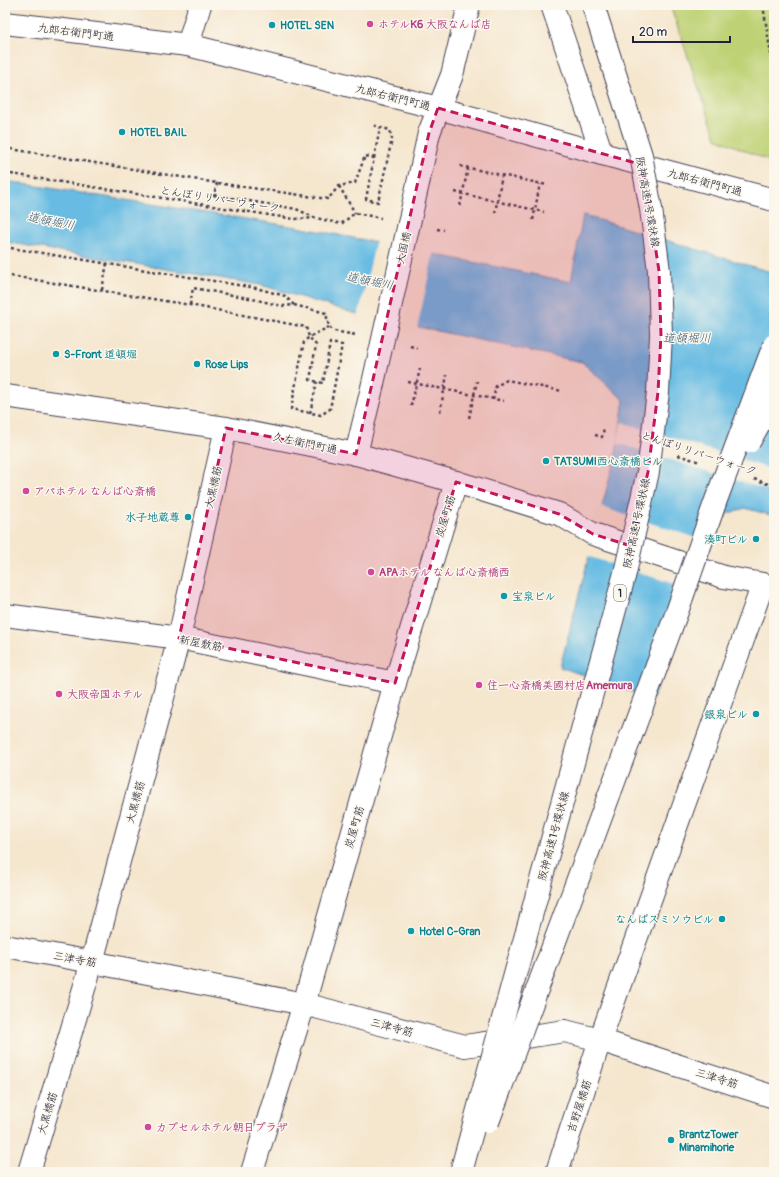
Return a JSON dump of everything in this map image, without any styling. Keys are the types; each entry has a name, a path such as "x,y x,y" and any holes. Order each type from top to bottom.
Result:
{"main road":[{"path":"188,45 200,5"},
{"name":"大国橋","path":"356,454 429,133 452,75 469,5"},
{"path":"552,5 602,154"},
{"name":"阪神高速1号環状線","path":"461,1172 625,573 648,472 658,392 661,335 659,271 651,209 641,155 593,5"},
{"name":"九郎右衛門町通","path":"5,23 188,45 438,108 774,200"},
{"path":"469,1172 774,344"},
{"name":"久左衛門町通","path":"5,396 226,428 356,454 456,482 559,514 593,534 724,577 769,586"},
{"path":"716,500 774,396"},
{"name":"大黒橋筋","path":"29,1172 92,962 179,638 226,428"},
{"name":"炭屋町筋","path":"252,1172 304,1004 395,684 456,482"},
{"name":"吉野屋橋筋","path":"557,1172 600,1040 769,586"},
{"name":"新屋敷筋","path":"5,615 179,638 395,684"},
{"name":"三津寺筋","path":"5,946 304,1004 465,1046 565,1031 600,1040 774,1097"}],"path":[{"path":"763,5 771,55"},
{"path":"372,125 390,130 392,139 378,202 366,199 380,128"},
{"name":"とんぼりリバーウォーク","path":"5,148 217,183 328,199 339,186 355,183 365,156 374,158"},
{"path":"460,166 547,185"},
{"path":"460,206 468,168"},
{"name":"とんぼりリバーウォーク","path":"5,173 294,219 316,218 296,209 214,195 217,183"},
{"path":"495,212 502,175"},
{"path":"533,220 540,184"},
{"path":"339,186 355,213"},
{"path":"455,192 544,212"},
{"path":"5,247 256,288 285,296 294,305"},
{"path":"102,290 107,264"},
{"path":"5,275 190,305 306,327 309,337 316,345 310,380 322,383 330,343 342,345 330,409 321,415 291,409 304,342 309,337 329,327"},
{"path":"190,305 194,288 249,298 282,306 294,305 326,313 329,327 334,331 357,335"},
{"path":"409,346 417,348"},
{"path":"411,406 420,369"},
{"path":"440,412 447,375"},
{"path":"494,400 496,386 507,380 562,392"},
{"path":"469,418 477,381"},
{"path":"310,413 317,382"},
{"path":"408,382 504,402"},
{"path":"594,435 602,437 604,428"},
{"name":"とんぼりリバーウォーク","path":"678,455 700,462"},
{"name":"とんぼりリバーウォーク","path":"752,479 774,486"}],"highlighted area":[{"path":"438,108 643,165 659,271 661,335 658,392 648,472 631,546 593,534 559,514 456,482 395,683 179,638 226,428 356,454 429,133"}],"green space":[{"path":"670,5 774,5 774,163 716,138"}],"water":[{"name":"道頓堀川","path":"5,181 309,229 571,282 583,215 774,273 774,516 745,508 716,517 653,699 560,667 616,453 624,400 582,362 353,313 261,285 5,242"}],"pier":[{"path":"376,240 434,251 417,329 358,317"},
{"path":"621,422 774,470 774,492 617,443"},
{"path":"601,507 709,542 693,590 587,556"}],"place":[{"name":"ホテルK6 大阪なんば店","path":"370,24"},
{"name":"HOTEL SEN","path":"272,25"},
{"name":"HOTEL BAIL","path":"122,132"},
{"name":"S-Front 道頓堀","path":"56,354"},
{"name":"Rose Lips","path":"197,364"},
{"name":"TATSUMI西心斎橋ビル","path":"546,461"},
{"name":"アパホテル なんば心斎橋","path":"26,491"},
{"name":"水子地蔵尊","path":"188,517"},
{"name":"湊町ビル","path":"756,539"},
{"name":"APAホテル なんば心斎橋西","path":"371,572"},
{"name":"宝泉ビル","path":"504,596"},
{"name":"住一心斎橋美國村店Amemura","path":"479,685"},
{"name":"大阪帝国ホテル","path":"59,694"},
{"name":"銀泉ビル","path":"756,714"},
{"name":"なんばスミソウビル","path":"722,919"},
{"name":"Hotel C-Gran","path":"411,931"},
{"name":"カプセルホテル朝日プラザ","path":"148,1127"},
{"name":"BrantzTower Minamihorie","path":"671,1140"}]}
